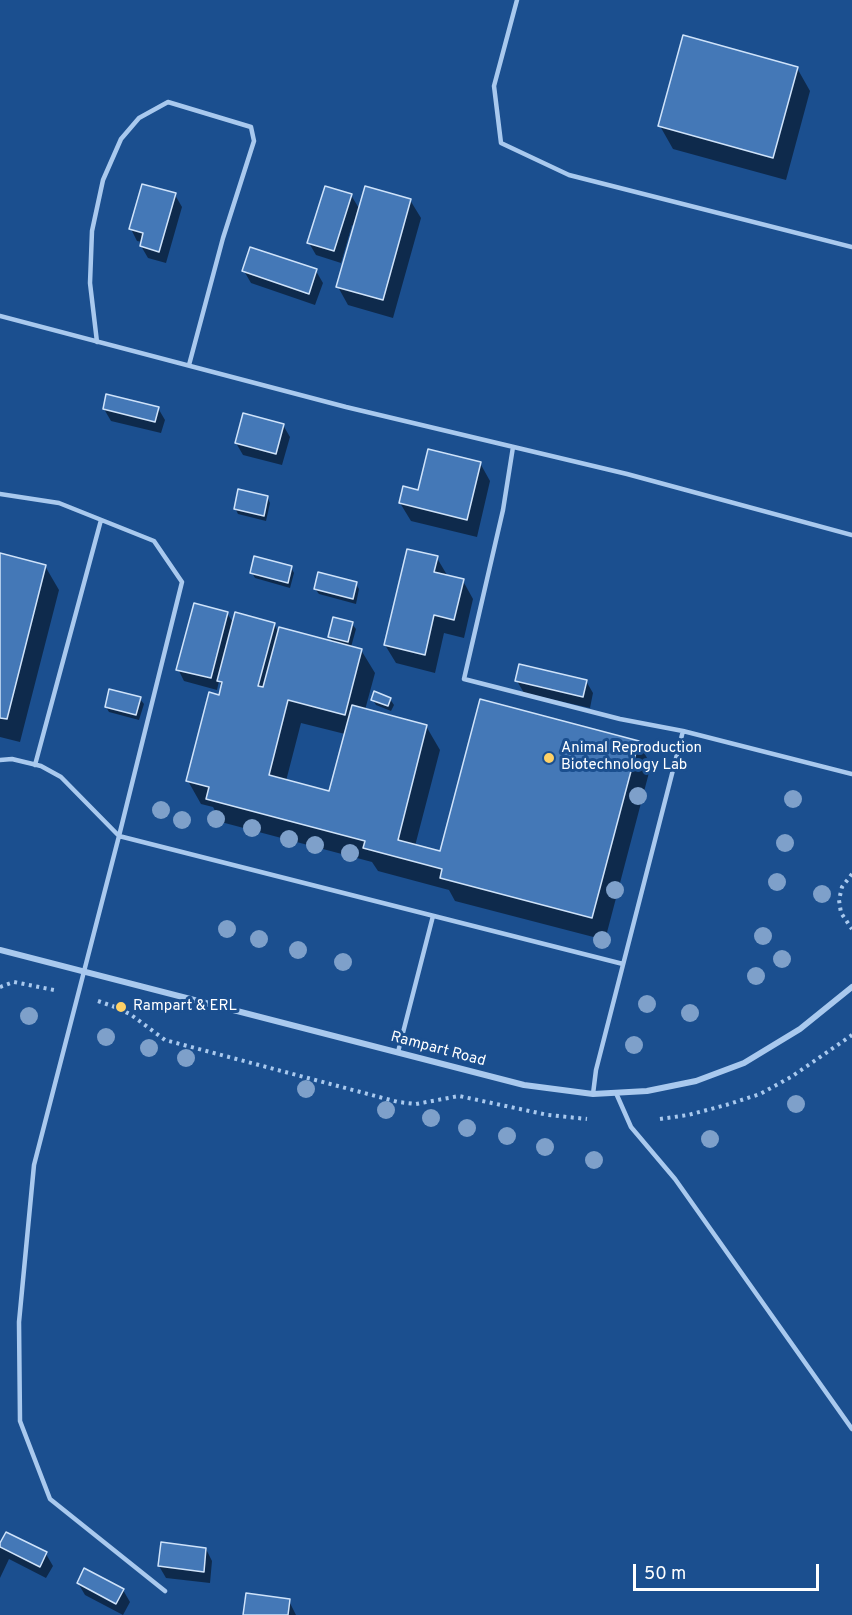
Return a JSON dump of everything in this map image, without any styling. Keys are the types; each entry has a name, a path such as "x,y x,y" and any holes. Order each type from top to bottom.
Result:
{"street":[{"name":"Rampart Road","path":"0,950 524,1085 593,1094 646,1091 696,1081 744,1063 800,1029 852,987"}],"lane":[{"path":"517,0 494,86 501,143 569,174 852,247"},
{"path":"97,342 90,283 92,231 103,180 121,139 139,118 168,102 251,127 254,141 223,238 189,365"},
{"path":"0,316 345,407 627,474 852,535"},
{"path":"513,447 503,510 464,679 852,774"},
{"path":"0,494 59,503 154,541 182,582 34,1165 19,1322 20,1421 51,1499 165,1591"},
{"path":"35,765 101,520"},
{"path":"593,1094 596,1070 683,731"},
{"path":"0,760 12,759 35,765 61,777 119,836 623,964"},
{"path":"398,1052 434,916"},
{"path":"616,1093 631,1126 675,1179 852,1429"}],"path":[{"path":"852,874 842,887 839,900 841,913 852,929"},
{"path":"0,987 14,982 54,990"},
{"path":"98,1001 130,1014 165,1040 398,1102 416,1104 459,1096 548,1115 587,1119"},
{"path":"660,1119 688,1115 760,1094 791,1077 852,1035"}],"building":[{"path":"683,35 798,67 773,158 658,126"},
{"path":"142,184 176,193 159,252 140,246 143,233 129,229"},
{"path":"325,186 352,194 334,251 307,243"},
{"path":"365,186 411,199 383,300 336,287"},
{"path":"250,247 317,269 309,294 242,271"},
{"path":"106,394 159,407 155,422 103,409"},
{"path":"243,413 284,424 276,454 235,443"},
{"path":"428,449 481,462 467,520 399,503 403,486 418,490"},
{"path":"238,489 268,496 264,516 234,509"},
{"path":"407,549 438,556 434,572 464,579 454,620 434,615 425,655 384,645"},
{"path":"0,553 46,565 7,719 0,718"},
{"path":"254,556 292,566 288,583 250,573"},
{"path":"318,572 357,582 353,599 314,589"},
{"path":"194,603 228,612 211,678 176,670"},
{"name":"Animal Reproduction Biotechnology Lab","path":"235,612 275,623 258,686 263,687 279,627 362,649 345,715 288,700 269,775 329,791 352,705 427,725 398,840 440,851 480,699 639,741 592,918 440,878 442,869 363,848 365,841 206,799 209,787 186,781 209,692 219,695 222,682 217,681"},
{"path":"333,617 353,622 348,642 328,637"},
{"path":"519,664 587,680 583,697 515,681"},
{"path":"109,689 141,697 136,715 105,707"},
{"path":"374,691 391,698 388,706 371,700"},
{"path":"6,1532 47,1552 40,1567 0,1547"},
{"path":"161,1542 206,1548 204,1572 158,1566"},
{"path":"84,1568 124,1589 116,1604 77,1583"},
{"path":"246,1593 290,1599 288,1615 243,1615"}],"place":[{"name":"Animal Reproduction Biotechnology Lab","path":"549,758"},
{"name":"Rampart & ERL","path":"121,1007"}]}
